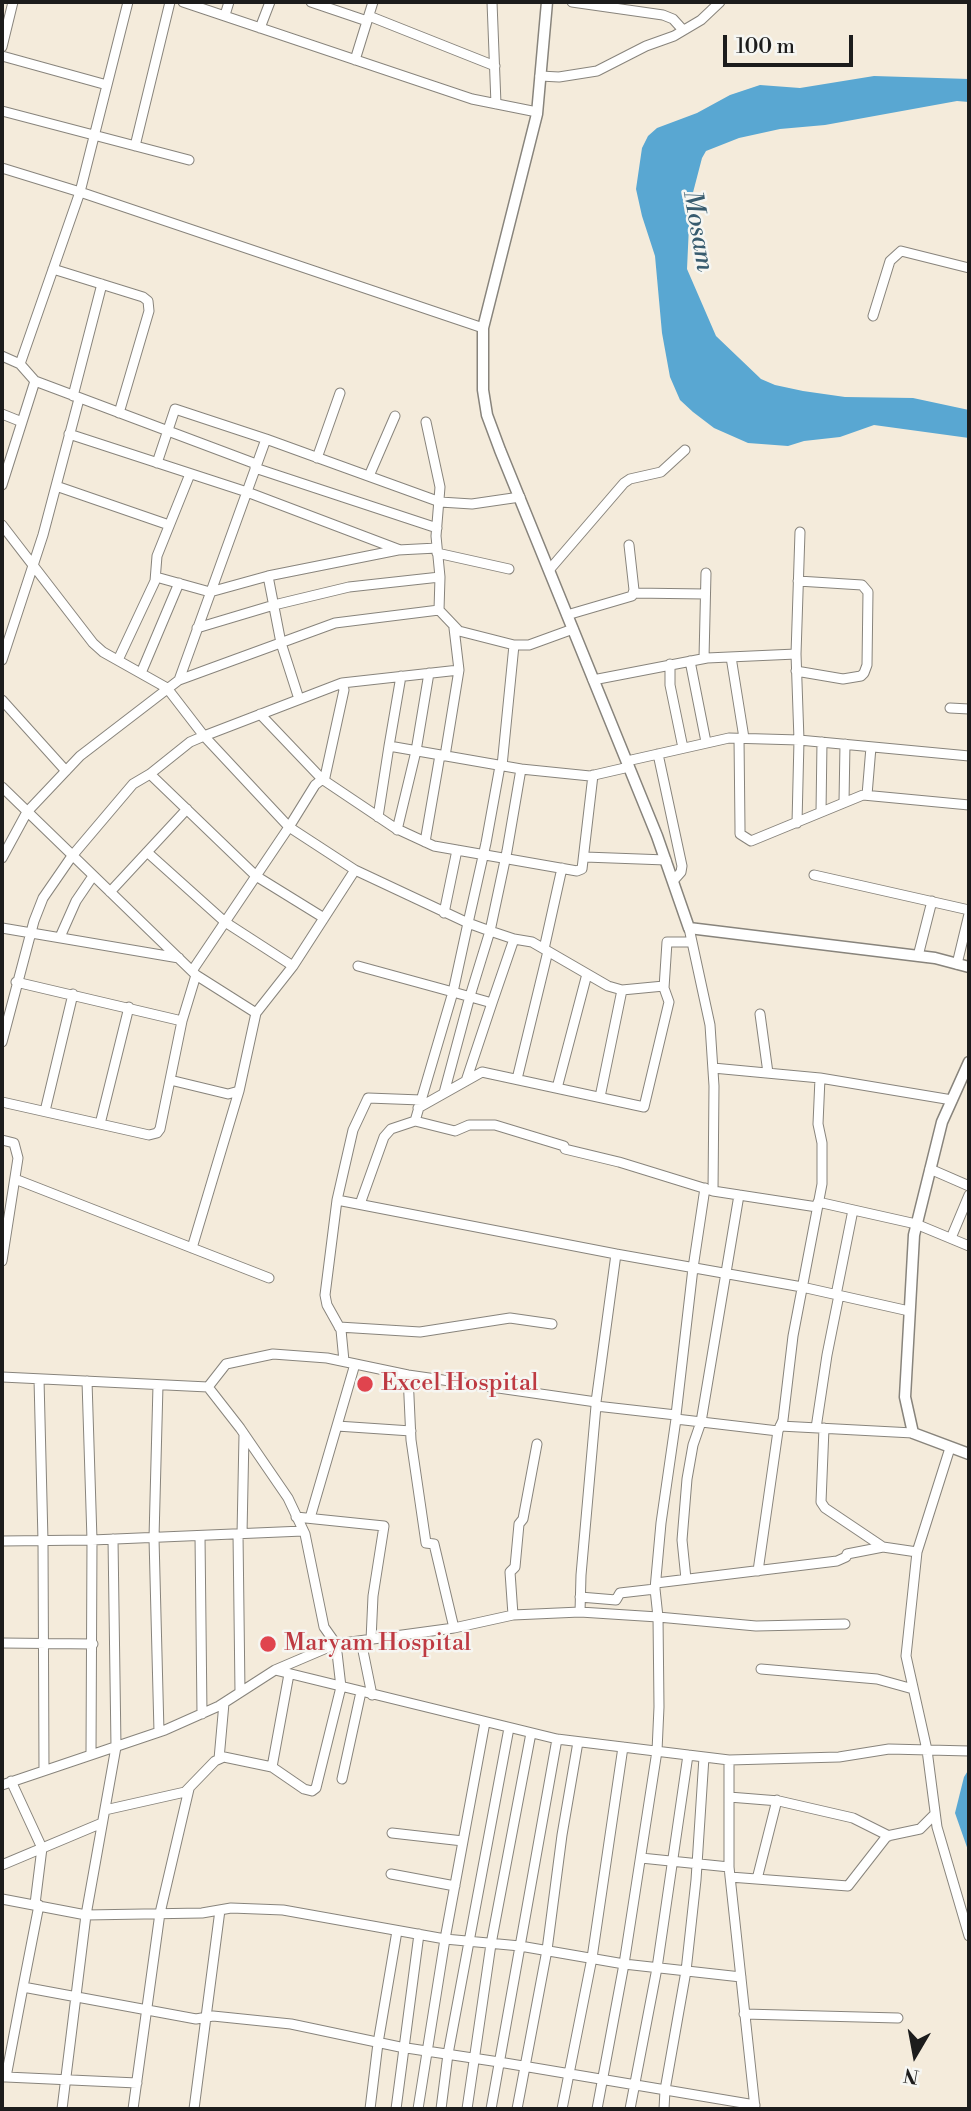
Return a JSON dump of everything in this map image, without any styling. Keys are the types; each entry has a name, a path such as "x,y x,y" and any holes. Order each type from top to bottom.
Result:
{"street":[{"path":"2,47 13,2"},
{"path":"20,364 80,192 128,2"},
{"path":"135,146 170,2"},
{"path":"184,2 472,99 537,112"},
{"path":"225,15 229,2"},
{"path":"260,28 270,2"},
{"path":"311,2 368,19 495,66"},
{"path":"355,60 373,2"},
{"path":"492,2 496,104"},
{"path":"547,2 537,112 483,328 483,390 487,415 666,860 689,928 710,1025 713,1068 709,1190 693,1268 661,1523 656,1586 659,1707 657,1751 624,1964 597,2109"},
{"path":"572,2 668,16 683,30"},
{"path":"540,76 559,77 597,71 701,20 720,2"},
{"path":"2,56 107,85"},
{"path":"2,111 189,160"},
{"path":"2,168 483,328"},
{"path":"873,316 890,261 901,251 969,268"},
{"path":"53,269 143,297 149,305 119,413"},
{"path":"2,660 56,486 102,284"},
{"path":"2,356 20,364 35,381 256,466 437,528"},
{"path":"2,485 35,381"},
{"path":"317,458 340,393"},
{"path":"157,463 175,409 440,502 468,505 520,497"},
{"path":"2,414 22,422"},
{"path":"369,477 394,416"},
{"path":"425,842 459,670 454,628 439,610 437,528 440,482 426,422"},
{"path":"69,434 247,492 400,550"},
{"path":"179,680 266,439"},
{"path":"550,569 624,483 630,479 656,475 685,450"},
{"path":"118,660 156,577 156,561 190,474"},
{"path":"56,486 170,525"},
{"path":"2,524 93,643 103,652 167,688 204,736 289,827 355,870 468,923 514,939 533,942 608,986 622,990 664,986"},
{"path":"797,822 799,740 796,654 800,531"},
{"path":"567,615 630,597 633,593 629,545"},
{"path":"156,577 210,592 268,576 400,550 437,551 509,569"},
{"path":"704,658 706,573"},
{"path":"268,576 281,643 299,699"},
{"path":"197,628 355,585 440,577"},
{"path":"796,671 848,679 864,673 868,592 862,585 798,581"},
{"path":"141,673 179,583"},
{"path":"633,593 705,594"},
{"path":"2,858 27,813 80,756 179,680 335,623 439,610"},
{"path":"454,628 514,645 529,645 573,629"},
{"path":"415,1121 453,992 484,855 501,766 514,645"},
{"path":"593,680 704,658 796,654"},
{"path":"731,657 741,738 740,834 751,841 867,795 969,805 969,797"},
{"path":"690,661 705,742"},
{"path":"670,664 670,685 683,748"},
{"path":"2,1042 30,932 43,898 72,856 133,784 190,742 342,683 459,670"},
{"path":"397,830 416,751 429,673"},
{"path":"378,817 401,676"},
{"path":"2,1102 149,1135 157,1133 194,973 315,785 325,777 344,690 342,683"},
{"path":"2,700 66,771"},
{"path":"950,708 969,709"},
{"path":"260,714 322,779 397,830 425,842 484,855 577,871 582,869 593,775"},
{"path":"389,746 521,769 593,775 705,742 741,738 799,740 969,757"},
{"path":"821,812 822,742"},
{"path":"844,802 845,744"},
{"path":"867,795 871,747"},
{"path":"658,754 681,866 681,872 673,881"},
{"path":"444,1093 490,931 521,769"},
{"path":"150,774 256,876 324,918"},
{"path":"2,787 194,973 256,1013"},
{"path":"110,892 187,809"},
{"path":"444,913 457,850"},
{"path":"147,852 225,922 293,966"},
{"path":"585,858 666,860"},
{"path":"517,1079 562,868"},
{"path":"192,1248 239,1091 256,1013 293,966 355,870"},
{"path":"814,875 932,901 969,912 957,964"},
{"path":"60,937 72,907 93,876"},
{"path":"918,956 932,901"},
{"path":"2,928 180,959"},
{"path":"689,928 918,956 969,967"},
{"path":"466,1081 514,939"},
{"path":"344,1362 343,1336 327,1305 325,1295 337,1200 353,1130 368,1098 420,1104 482,1072 644,1107 669,1002 664,986 667,942 692,942"},
{"path":"358,966 492,1003"},
{"path":"557,1088 587,974"},
{"path":"16,982 73,993 182,1021"},
{"path":"600,1097 622,990"},
{"path":"45,1111 73,993"},
{"path":"100,1124 129,1007"},
{"path":"760,1014 768,1073"},
{"path":"914,1433 905,1397 914,1235 942,1122 952,1100 965,1084 969,1062"},
{"path":"713,1068 820,1078 952,1100"},
{"path":"758,1571 779,1428 783,1420 793,1336 822,1184 822,1143 818,1124 820,1078"},
{"path":"170,1080 228,1094 239,1091"},
{"path":"360,1204 386,1133 415,1121 456,1131 469,1125 495,1125 564,1146 565,1149 619,1162 709,1190 853,1210 916,1224 969,1246"},
{"path":"2,1140 14,1143 18,1150 2,1261"},
{"path":"930,1169 969,1186"},
{"path":"15,1179 269,1278"},
{"path":"686,1579 682,1541 687,1479 693,1445 701,1422 739,1195"},
{"path":"951,1238 969,1195"},
{"path":"337,1200 802,1287 909,1311"},
{"path":"853,1210 837,1295 820,1428 821,1502 825,1508 883,1547"},
{"path":"580,1612 596,1404 616,1254"},
{"path":"339,1328 420,1332 510,1318 552,1324"},
{"path":"208,1387 226,1364 273,1354 327,1358 408,1375 701,1422 914,1433 969,1454"},
{"path":"310,1518 355,1364"},
{"path":"408,1375 411,1431 426,1543 434,1544 454,1628"},
{"path":"2,1377 208,1387"},
{"path":"39,1379 44,1770"},
{"path":"87,1381 92,1540 91,1754"},
{"path":"158,1385 154,1538 159,1732"},
{"path":"105,1810 179,1794 189,1789 219,1759 229,1757 272,1767 304,1789 312,1791 316,1788 341,1687 336,1644 324,1627 303,1531 288,1498 208,1387"},
{"path":"337,1426 411,1431"},
{"path":"240,1692 240,1534 244,1434"},
{"path":"513,1615 510,1572 514,1567 519,1524 523,1519 537,1444"},
{"path":"950,1448 917,1552 906,1656 927,1750 935,1814 969,1936"},
{"path":"296,1517 384,1526 366,1640 372,1695"},
{"path":"2,1541 303,1531"},
{"path":"200,1536 202,1714"},
{"path":"62,2109 86,1915 116,1747 113,1539"},
{"path":"580,1597 616,1600 620,1593 686,1579 837,1561 847,1554 883,1547 917,1552"},
{"path":"2,1785 159,1732 202,1714 275,1670 336,1644 454,1628 513,1615 580,1612 756,1626 845,1624"},
{"path":"2,1643 93,1644"},
{"path":"761,1669 877,1679 914,1689"},
{"path":"275,1670 556,1739 729,1760 839,1757 889,1749 969,1751"},
{"path":"272,1767 289,1674"},
{"path":"342,1779 361,1692"},
{"path":"219,1759 224,1703"},
{"path":"418,2109 445,1939 485,1722"},
{"path":"441,2109 448,2054 509,1728"},
{"path":"467,2109 491,1944 531,1733"},
{"path":"491,2109 556,1739"},
{"path":"517,2109 547,1950 562,1835 578,1742"},
{"path":"562,2109 592,1958 623,1747"},
{"path":"630,2109 657,1968 688,1755"},
{"path":"664,2109 686,1971 704,1757"},
{"path":"23,1987 196,2019 206,2017 291,2024 404,2048 634,2084 755,2107 730,1872 729,1760"},
{"path":"11,1780 42,1848 37,1905 4,2077 137,2083"},
{"path":"133,2109 160,1913 189,1789"},
{"path":"729,1797 777,1800 857,1819 889,1836"},
{"path":"757,1879 777,1800"},
{"path":"641,1858 697,1864 757,1879 848,1886 889,1836 920,1829 935,1814"},
{"path":"2,1865 102,1823"},
{"path":"392,1833 463,1841"},
{"path":"391,1874 455,1886"},
{"path":"2,1899 86,1915 283,1910 445,1939 520,1946 624,1964 741,1977"},
{"path":"194,2109 219,1910"},
{"path":"370,2109 397,1930"},
{"path":"396,2109 419,1934"},
{"path":"744,2014 898,2018"}],"water":[{"path":"874,76 969,79 969,102 957,101 825,125 780,129 739,138 706,151 690,204 687,269 716,336 761,379 803,391 845,397 913,398 969,410 969,438 874,425 840,437 804,441 788,446 748,443 714,428 693,412 680,400 670,377 662,333 655,256 636,189 642,148 648,136 657,128 697,113 730,95 760,85 800,88"},
{"path":"969,1769 969,1853 955,1813 964,1777"}],"place":[{"name":"Excel Hospital","path":"365,1384"},
{"name":"Maryam Hospital","path":"268,1644"}],"water label":[{"name":"Mosam","path":"697,231"}]}
